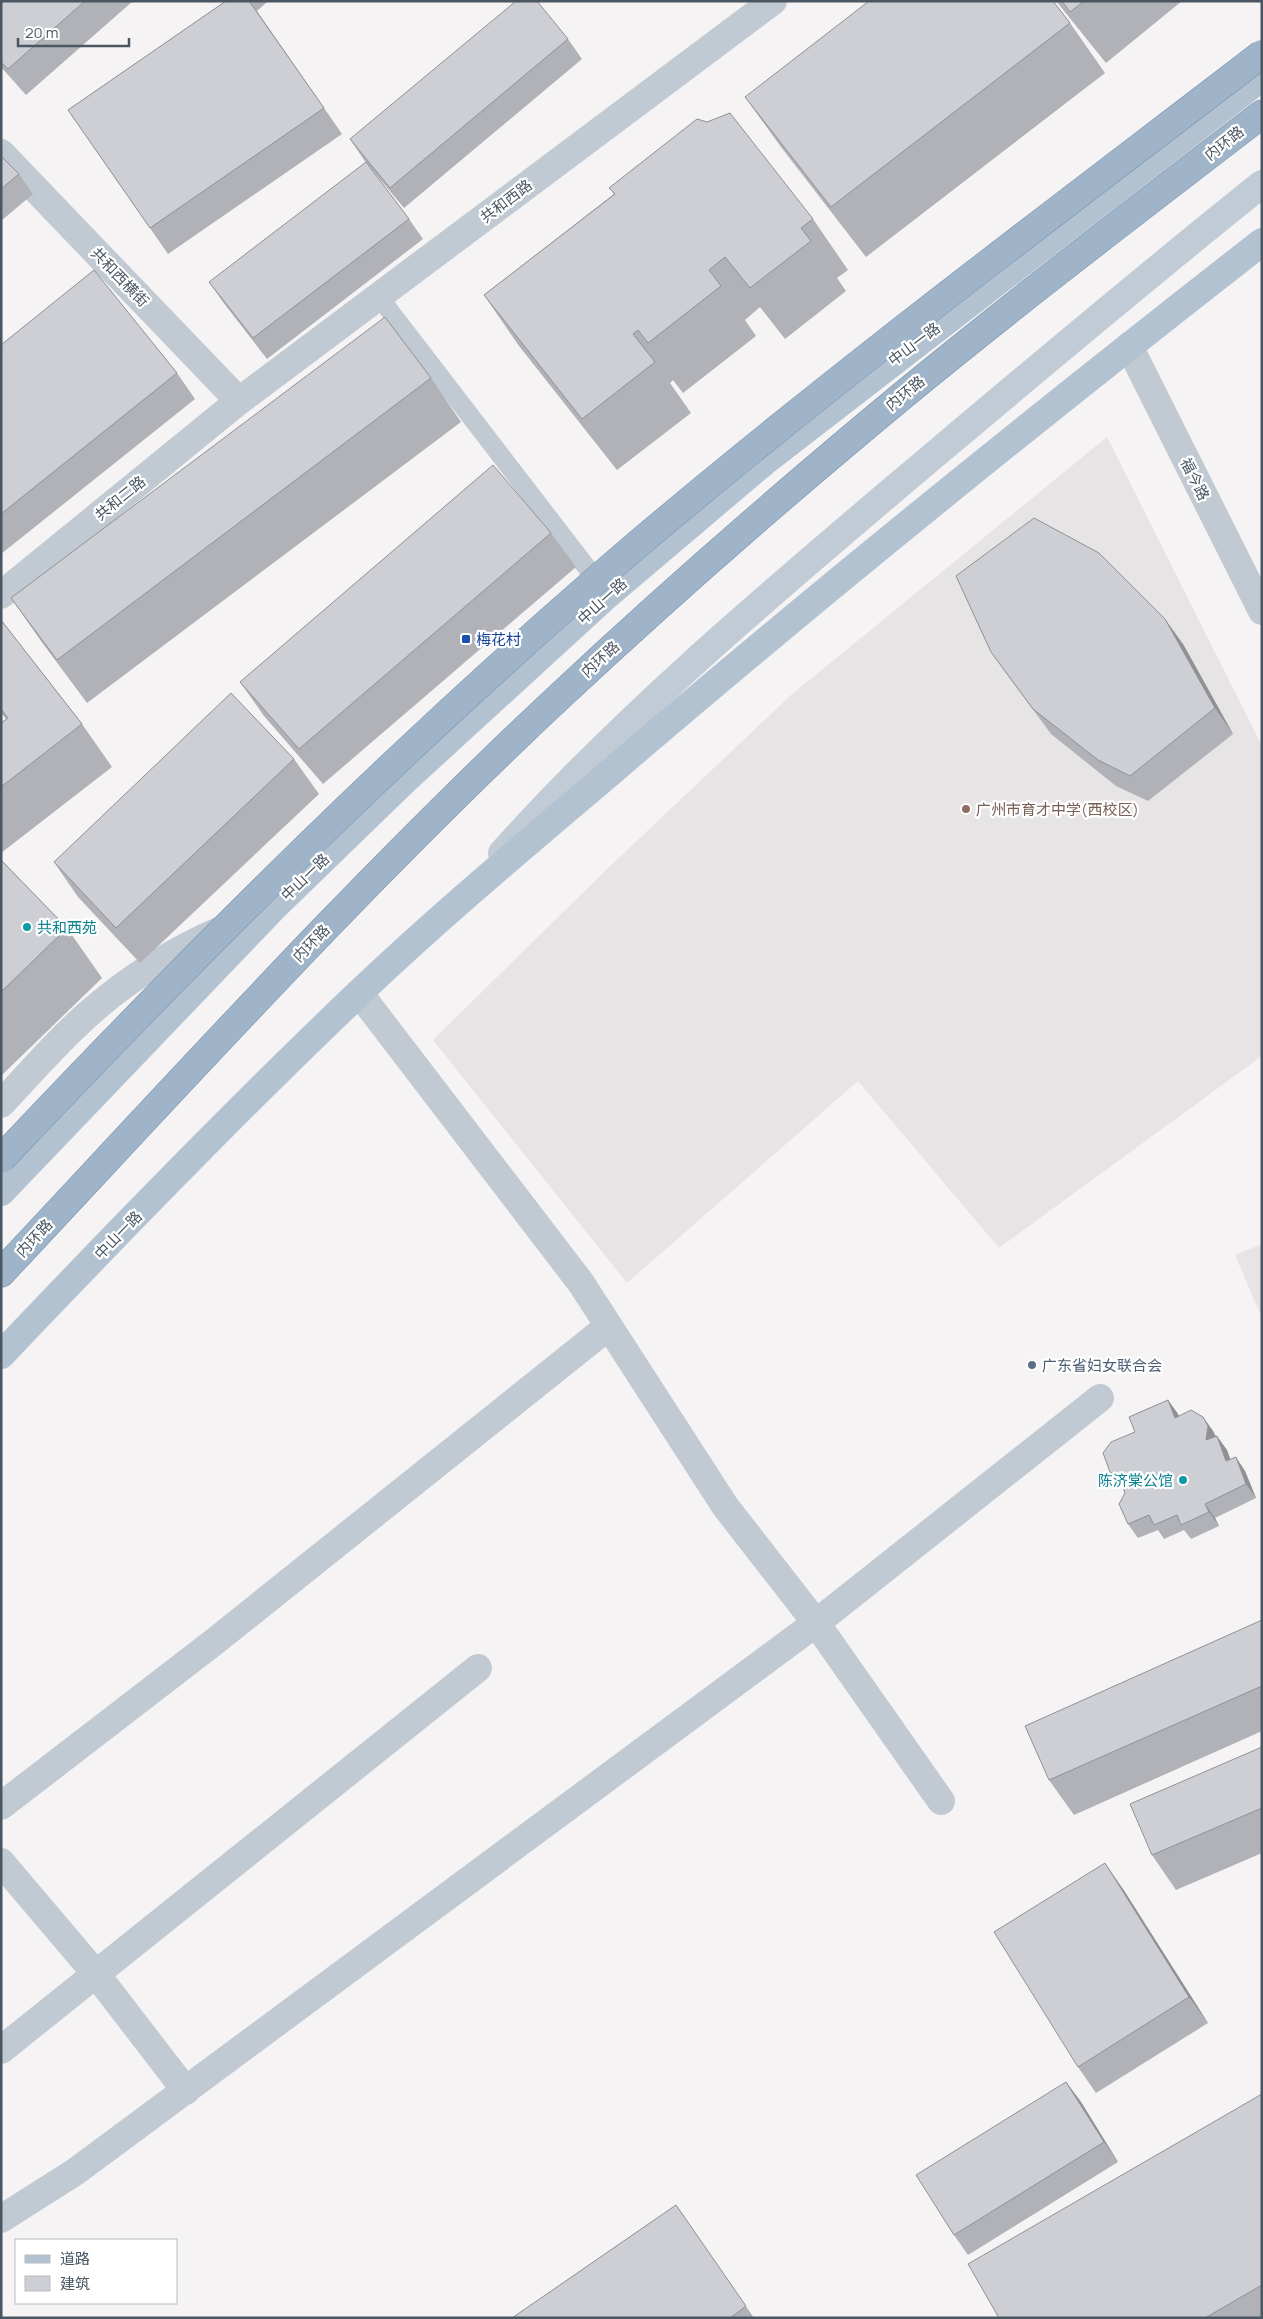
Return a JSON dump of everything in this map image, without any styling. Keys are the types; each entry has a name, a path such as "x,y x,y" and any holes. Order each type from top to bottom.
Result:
{"highway":[{"path":"1,1159 129,1024 387,769 457,704 635,547 834,384 1262,54"},
{"name":"内环路","path":"1,1273 214,1045 427,823 560,696 787,492 905,393 1262,114"}],"main road":[{"name":"中山一路","path":"1,1192 273,908 405,780 607,595 771,456 1262,77"},
{"path":"452,908 541,809 617,734 727,633 814,556 1103,313 1262,184"},
{"name":"中山一路","path":"1,1354 217,1134 359,993 452,908 766,639 1128,346 1262,242"}],"street":[{"name":"共和西路","path":"239,401 773,1"},
{"name":"共和西横街","path":"1,153 239,401"},
{"name":"福今路","path":"1128,346 1262,611"},
{"name":"共和二路","path":"1,595 239,401"},
{"path":"1,1104 93,1010 128,982 197,940 273,908"},
{"path":"359,993 575,1275 725,1506 816,1624 941,1801"},
{"path":"1,1806 214,1642 609,1326"},
{"path":"1,2219 76,2172 816,1624 1100,1398"},
{"path":"1,2050 478,1668"},
{"path":"1,1862 96,1974 186,2091"}],"lane":[{"path":"379,296 607,595"}],"shaded area":[{"name":"广州市育才中学(西校区)","path":"1107,437 1262,746 1262,1056 999,1248 858,1081 627,1283 433,1040 605,871 791,695"},
{"path":"1262,1244 1262,1318 1235,1255"}],"building":[{"path":"1,1 85,1 8,69 1,62"},
{"path":"226,1 249,1 324,108 150,228 68,110"},
{"path":"516,1 537,1 568,39 390,188 350,139"},
{"path":"869,1 1053,1 1070,23 831,207 745,97"},
{"path":"1062,1 1084,1 1070,12"},
{"path":"730,113 813,219 801,228 811,241 750,288 725,257 709,270 721,286 648,343 638,330 633,334 655,362 582,419 484,295 615,194 609,188 697,119 707,122"},
{"path":"1,156 19,174 1,189"},
{"path":"366,162 409,219 253,338 209,282"},
{"path":"94,270 177,373 1,514 1,345"},
{"path":"385,317 431,378 57,660 11,598"},
{"path":"493,465 551,533 299,749 240,682"},
{"path":"1034,518 1099,553 1165,619 1215,708 1130,776 1098,760 1033,709 991,652 956,576"},
{"path":"1,620 82,724 1,787 1,723 8,718 1,709"},
{"path":"231,693 294,759 116,928 54,862"},
{"path":"1,860 67,928 1,992"},
{"name":"陈济棠公馆","path":"1168,1400 1175,1418 1191,1410 1203,1417 1208,1426 1206,1440 1217,1436 1226,1461 1236,1457 1246,1484 1205,1504 1209,1512 1181,1525 1177,1515 1154,1525 1149,1515 1128,1524 1119,1504 1125,1493 1119,1477 1110,1472 1103,1453 1111,1442 1135,1432 1129,1417"},
{"path":"1262,1620 1262,1686 1049,1780 1025,1726"},
{"path":"1262,1747 1262,1808 1152,1855 1130,1804"},
{"path":"1105,1863 1189,1997 1078,2067 994,1932"},
{"path":"1066,2082 1104,2142 954,2235 916,2175"},
{"path":"1262,2094 1262,2285 1205,2318 999,2318 968,2264"},
{"path":"676,2205 746,2306 730,2318 512,2318"}],"place":[{"name":"梅花村","path":"466,639"},
{"name":"广州市育才中学(西校区)","path":"966,809"},
{"name":"共和西苑","path":"27,927"},
{"name":"广东省妇女联合会","path":"1032,1365"},
{"name":"陈济棠公馆","path":"1183,1480"}]}
